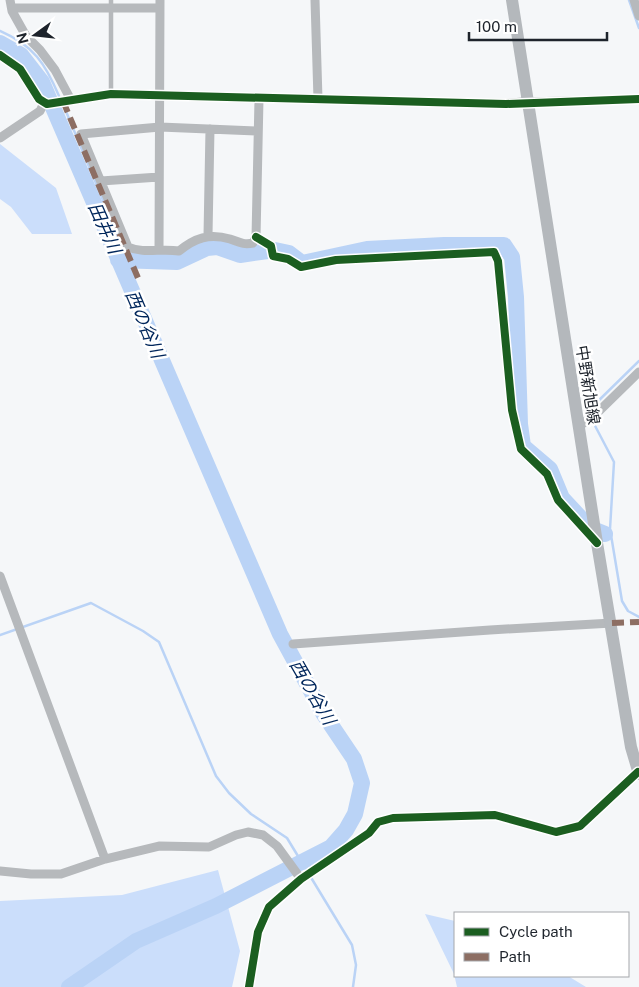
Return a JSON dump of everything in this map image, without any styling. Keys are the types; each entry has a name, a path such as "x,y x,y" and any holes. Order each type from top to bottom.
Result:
{"main road":[{"name":"中野新旭線","path":"512,0 596,543 612,623 631,747 639,773"}],"street":[{"path":"315,0 318,99"},
{"path":"634,0 639,16"},
{"path":"71,100 55,70 40,50 26,36 11,4 160,4 159,250"},
{"path":"0,55 20,69 44,103"},
{"path":"44,103 111,94 506,104 639,99"},
{"path":"258,131 160,128 81,134 128,247 139,252 159,250 179,252 189,244 208,235 245,245 253,243 256,236 259,99"},
{"path":"0,138 40,111 44,103"},
{"path":"208,235 210,129"},
{"path":"101,181 159,177"},
{"path":"256,236 270,246 273,256 288,259 301,268 336,260 494,252 498,260 512,410 521,450 547,474 558,500 596,543"},
{"path":"578,428 596,414 639,372"},
{"path":"0,576 105,859"},
{"path":"293,644 612,623"},
{"path":"249,987 258,932 269,907 300,879 369,833 378,822 393,818 495,814 556,832 580,826 639,773"},
{"path":"0,870 31,874 61,874 105,859 158,846 208,847 248,832 264,836 277,846 300,879"}],"lane":[{"path":"111,94 112,4"}],"shaded area":[{"path":"0,144 56,188 72,234 32,234 11,207 0,199"},
{"path":"218,870 240,951 232,987 0,987 0,901 122,895"},
{"path":"425,914 454,921 454,974"},
{"path":"455,977 570,977 586,987 457,987"}],"waterway":[{"path":"629,0 639,28"},
{"path":"0,31 30,49 49,74 59,96"},
{"name":"西の谷川","path":"0,43 21,55 42,82 280,634 323,713 354,759 362,783 355,814 346,830 331,847 216,906 136,941 69,987"},
{"path":"65,109 128,260"},
{"name":"田井川","path":"118,260 177,262 207,248 217,247 240,255 275,250 289,253 302,263 367,249 444,245 504,245 512,257 516,297 520,424 523,446 550,469 562,498 590,528 605,534"},
{"path":"592,415 591,408 639,361"},
{"path":"592,420 614,462 610,529 622,601 628,611 639,617"},
{"path":"0,635 91,603 143,631 159,642 216,776 229,793 251,814 287,838 352,945 356,965 353,987"}],"marked path":[{"path":"63,101 138,278"},
{"path":"612,623 639,622"}],"cycle path":[{"path":"0,55 20,69 39,99 47,104 111,94 506,104 639,99"},
{"path":"256,237 271,246 273,256 288,259 301,267 336,260 494,252 498,261 512,410 521,449 547,474 558,500 597,543"},
{"path":"249,987 258,932 269,907 301,879 369,833 378,822 393,818 495,815 556,832 580,826 638,772"}]}
